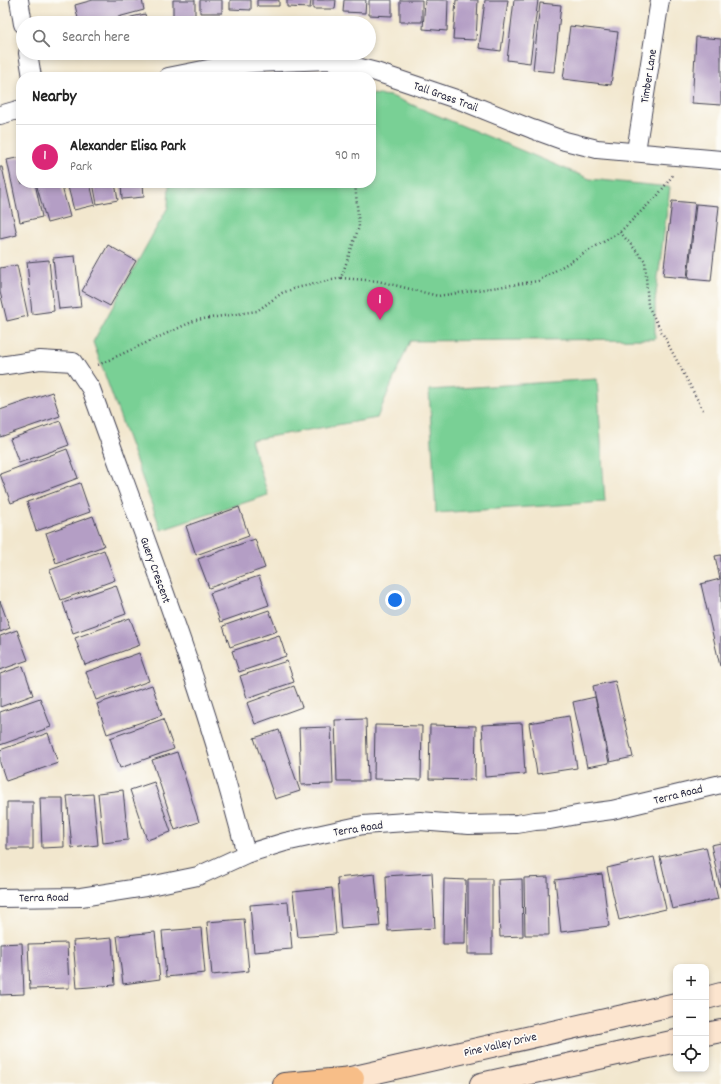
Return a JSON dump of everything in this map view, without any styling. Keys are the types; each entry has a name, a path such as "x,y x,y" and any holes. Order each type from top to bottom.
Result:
{"highway":[{"path":"284,1084 353,1078"}],"main road":[{"path":"709,997 721,994"},
{"name":"Pine Valley Drive","path":"324,1084 673,1005"},
{"path":"709,1033 721,1031"},
{"path":"481,1084 673,1042"}],"street":[{"path":"19,0 22,16"},
{"name":"Timber Lane","path":"636,151 660,0"},
{"path":"29,60 31,72"},
{"name":"Tall Grass Trail","path":"193,72 223,66 253,63 328,60 376,72 455,98 532,129 597,149 621,152 636,151 721,160"},
{"path":"0,115 16,110"},
{"name":"Guery Crescent","path":"0,366 40,360 73,362 92,388 188,658 237,818 246,854"},
{"name":"Terra Road","path":"0,898 81,897 145,887 198,876 246,854 285,842 363,825 420,821 469,825 517,824 612,810 721,784"}],"path":[{"path":"80,373 196,320 257,311 282,293 296,288 341,278 378,281 438,296 538,282 620,232 658,195 687,156"},
{"path":"341,278 358,227 355,188"},
{"path":"620,232 645,261 648,306 704,412"}],"green space":[{"path":"376,94 391,96 590,179 670,187 655,301 655,339 410,341 377,418 251,440 268,495 161,530 93,342 168,207 169,188 376,188"},
{"path":"597,379 605,502 436,513 429,390"}],"building":[{"path":"93,0 142,0 144,10 122,16 77,16 75,5"},
{"path":"173,0 195,0 195,16 173,16"},
{"path":"200,0 222,0 222,13 200,13"},
{"path":"230,0 251,0 251,10 230,9"},
{"path":"257,0 279,0 279,6 257,6"},
{"path":"287,0 311,0 310,8 287,7"},
{"path":"313,0 336,0 335,9 313,9"},
{"path":"344,0 366,0 365,13 343,12"},
{"path":"369,0 392,0 392,16 369,15"},
{"path":"400,0 422,0 422,22 400,22"},
{"path":"425,0 448,0 447,31 423,29"},
{"path":"456,0 478,0 476,40 453,39"},
{"path":"485,0 508,0 501,51 479,48"},
{"path":"514,0 538,0 530,63 507,60"},
{"path":"540,3 561,5 554,72 533,70"},
{"path":"570,26 618,32 611,85 563,79"},
{"path":"696,37 721,39 721,105 692,103"},
{"path":"16,158 16,188 36,188 42,217 20,222 7,160"},
{"path":"0,167 2,167 17,235 0,239"},
{"path":"37,188 62,188 70,217 47,223"},
{"path":"68,188 91,188 95,205 74,210"},
{"path":"94,188 116,188 118,200 97,204"},
{"path":"121,188 143,188 144,197 122,199"},
{"path":"672,201 695,203 687,278 663,276"},
{"path":"696,204 719,206 711,281 688,279"},
{"path":"108,245 136,261 110,306 82,291"},
{"path":"75,256 81,307 59,309 53,258"},
{"path":"49,260 54,311 32,314 27,262"},
{"path":"17,265 28,316 7,321 0,292 0,268"},
{"path":"52,392 60,416 0,437 0,410"},
{"path":"60,421 69,445 19,463 10,439"},
{"path":"67,449 78,478 11,503 0,474"},
{"path":"80,483 90,512 36,531 27,502"},
{"path":"239,507 249,536 196,555 186,526"},
{"path":"93,516 104,546 56,563 46,533"},
{"path":"255,539 265,568 209,588 198,559"},
{"path":"104,550 115,580 61,600 50,570"},
{"path":"721,555 720,666 701,584 720,579 715,556"},
{"path":"259,576 269,605 220,622 210,593"},
{"path":"116,585 126,614 73,633 63,603"},
{"path":"0,601 10,628 0,632"},
{"path":"269,610 277,631 230,647 223,626"},
{"path":"130,618 140,645 85,665 75,638"},
{"path":"17,630 28,660 0,670 0,636"},
{"path":"279,635 286,656 239,672 232,651"},
{"path":"139,653 149,681 96,700 86,672"},
{"path":"287,661 294,682 247,698 240,676"},
{"path":"23,666 33,695 0,707 0,674"},
{"path":"615,681 633,757 610,762 593,686"},
{"path":"152,685 162,715 107,734 97,704"},
{"path":"294,686 302,707 255,724 247,703"},
{"path":"595,697 609,763 587,767 573,702"},
{"path":"40,698 51,727 0,745 0,712"},
{"path":"569,716 577,768 537,774 529,723"},
{"path":"163,719 174,749 120,768 110,738"},
{"path":"366,719 368,781 337,781 335,720"},
{"path":"522,723 525,774 485,777 482,725"},
{"path":"375,725 422,726 421,780 374,779"},
{"path":"430,725 476,726 475,780 429,779"},
{"path":"331,727 333,784 301,785 299,728"},
{"path":"279,730 300,791 275,799 254,738"},
{"path":"48,733 58,763 6,781 0,763 0,750"},
{"path":"177,752 199,822 175,830 152,760"},
{"path":"154,782 171,832 147,840 130,790"},
{"path":"123,790 128,840 103,843 98,793"},
{"path":"93,794 98,845 72,848 67,796"},
{"path":"40,798 63,798 64,847 42,848"},
{"path":"7,802 33,802 33,849 7,849"},
{"path":"721,843 721,887 720,887 711,845"},
{"path":"706,847 718,899 672,909 660,857"},
{"path":"654,857 666,909 619,920 607,868"},
{"path":"432,873 435,928 388,931 386,876"},
{"path":"375,874 380,926 341,929 337,878"},
{"path":"602,874 609,926 561,932 555,880"},
{"path":"548,877 549,935 525,935 524,878"},
{"path":"444,879 466,880 465,944 443,944"},
{"path":"468,879 492,879 492,954 468,954"},
{"path":"522,879 523,936 500,937 498,880"},
{"path":"332,888 336,934 298,937 293,892"},
{"path":"288,902 292,949 254,952 250,905"},
{"path":"244,919 249,971 212,975 207,922"},
{"path":"201,928 205,973 166,977 162,931"},
{"path":"155,932 160,979 123,984 117,936"},
{"path":"112,938 115,985 77,988 73,941"},
{"path":"22,943 24,994 0,995 0,944"},
{"path":"67,943 69,988 30,989 28,944"}],"place":[{"name":"Alexander Elisa Park","path":"380,320"}]}
